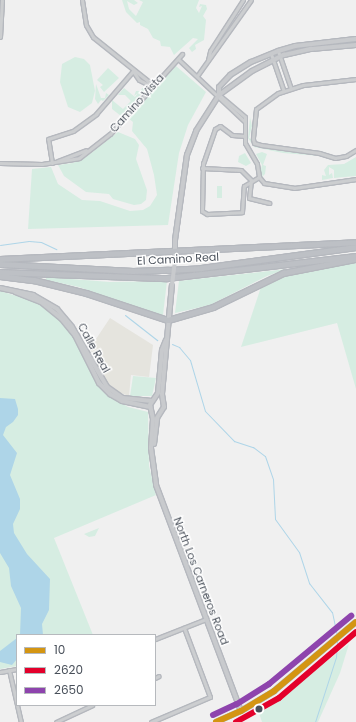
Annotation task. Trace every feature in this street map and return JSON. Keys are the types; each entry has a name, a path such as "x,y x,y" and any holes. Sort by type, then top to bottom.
{"highway":[{"path":"0,259 356,242"},
{"name":"El Camino Real","path":"0,264 133,271 174,270 356,247"},
{"path":"0,276 65,288 168,320 213,307 283,273 356,257"},
{"name":"El Camino Real","path":"0,272 167,278 356,257"}],"main road":[{"path":"219,95 219,87 230,75 278,51 303,45 356,39"},
{"path":"219,95 252,70 280,57 311,50 356,45"},
{"name":"North Los Carneros Road","path":"152,456 159,412 164,407 162,400 166,340 175,259 175,240 191,144 205,114 219,95"},
{"name":"Calle Real","path":"1,288 33,295 57,309 72,327 107,387 123,398 154,400"},
{"name":"Calle Real","path":"1,288 41,302 61,318 75,335 99,383 110,394 122,401 151,408"},
{"name":"North Los Carneros Road","path":"166,340 162,350 154,400 151,408 152,456 162,504 241,711"},
{"path":"154,400 162,400"},
{"path":"151,408 159,412"},
{"path":"216,722 241,711 274,691 356,622"}],"street":[{"path":"0,37 2,0"},
{"path":"82,0 83,15 92,35 133,71 139,80 150,87"},
{"path":"208,60 210,51 243,0"},
{"path":"197,76 251,0"},
{"path":"235,12 240,15"},
{"path":"278,51 291,88"},
{"name":"Camino Vista","path":"0,163 52,163 77,158 110,134 150,87 182,54"},
{"path":"271,54 284,91"},
{"path":"178,59 243,114 245,122 245,143 257,164 259,177 266,184 287,188 356,179"},
{"path":"52,163 48,139 73,131 96,114 133,71"},
{"path":"356,79 291,88 284,91 256,109 254,143 276,148 319,153 335,158 346,156 356,150"},
{"path":"245,136 232,134 218,126 207,148 202,168 203,213 242,212 244,186 251,180 259,177"},
{"path":"202,168 238,169 244,172 251,180 249,200 269,203"},
{"path":"156,639 206,619"},
{"path":"151,722 210,697 184,628"},
{"path":"0,672 16,669"},
{"path":"9,670 16,701"},
{"path":"17,706 21,722"},
{"path":"56,722 90,706"}],"shaded area":[{"path":"110,318 153,345 149,377 131,375 129,396 118,392 102,378 90,348"}],"green space":[{"path":"122,0 134,0 138,3 134,5 127,1 129,9 136,16 143,2 139,0 199,0 196,8 199,13 202,6 199,7 200,4 206,5 207,9 203,16 206,20 204,40 195,45 196,49 192,52 189,48 198,39 193,38 174,55 170,47 161,46 160,41 153,38 148,29 140,25 140,22 137,23 126,12"},
{"path":"75,57 84,59 90,65 95,91 92,103 80,112 68,107 60,82 62,64"},
{"path":"176,66 206,92 188,125 179,153 168,225 28,229 32,169 51,167 58,184 82,200 100,201 130,211 143,210 150,206 157,195 154,175 147,149 132,131 133,122 128,118"},
{"path":"108,68 119,78 104,92 100,87 103,85 97,80"},
{"path":"96,84 101,98 105,98 106,93 109,95 98,104 95,99"},
{"path":"143,87 145,90 121,116 112,109 112,100 123,109 131,101 125,95 118,95 124,88 135,97 138,93 134,96 136,91 140,91 139,93"},
{"path":"250,117 252,126 249,138 256,146 324,157 283,153 254,147 248,138"},
{"path":"118,132 135,139 139,145 136,159 147,190 146,200 141,204 134,205 113,199 109,194 86,192 64,176 58,165 73,163 86,157"},
{"path":"262,152 267,154 263,165 266,166 265,174 263,176 262,174 264,180 260,174 262,165 256,154"},
{"path":"245,153 251,163 246,166 238,162 239,156"},
{"path":"356,153 346,159 335,161 332,160"},
{"path":"356,157 356,176 334,178 334,170 329,167 329,175 332,173 333,178 322,180 322,175 326,176 324,170 328,165 344,164"},
{"path":"217,186 222,186 222,198 217,198"},
{"path":"356,261 356,389 337,323 241,347 262,284 279,276"},
{"path":"287,269 267,276 210,305 175,313 179,281"},
{"path":"46,277 110,282 167,281 163,315 136,308 79,287 46,280"},
{"path":"0,291 40,303 56,315 72,335 103,391 128,407 148,412 149,466 156,495 54,538 93,634 16,634 16,666 0,669"},
{"path":"133,376 156,378 152,396 130,396"},
{"path":"99,528 95,536 89,537 84,534"},
{"path":"349,644 340,673 318,722 262,722 259,713"}],"water":[{"path":"0,398 15,399 18,409 18,415 13,422 6,427 3,435 17,453 10,475 20,499 20,509 13,524 14,533 27,554 50,579 49,610 42,624 43,634 20,634 21,608 11,586 9,568 0,553"},
{"path":"16,639 16,660 12,665 0,662 0,651"}],"waterway":[{"path":"0,245 29,241 41,242 56,249"},
{"path":"125,315 157,340"},
{"path":"172,344 179,347 190,360 205,411 234,441 253,447 265,456 273,479 275,519 299,552 309,583 332,612 337,635"},
{"path":"315,722 336,657 337,641"}],"transit line":[{"name":"2650","path":"213,715 237,704 269,684 351,616"},
{"name":"10","path":"216,722 241,711 274,691 356,622"},
{"name":"2620","path":"236,722 279,698 356,632"}]}
